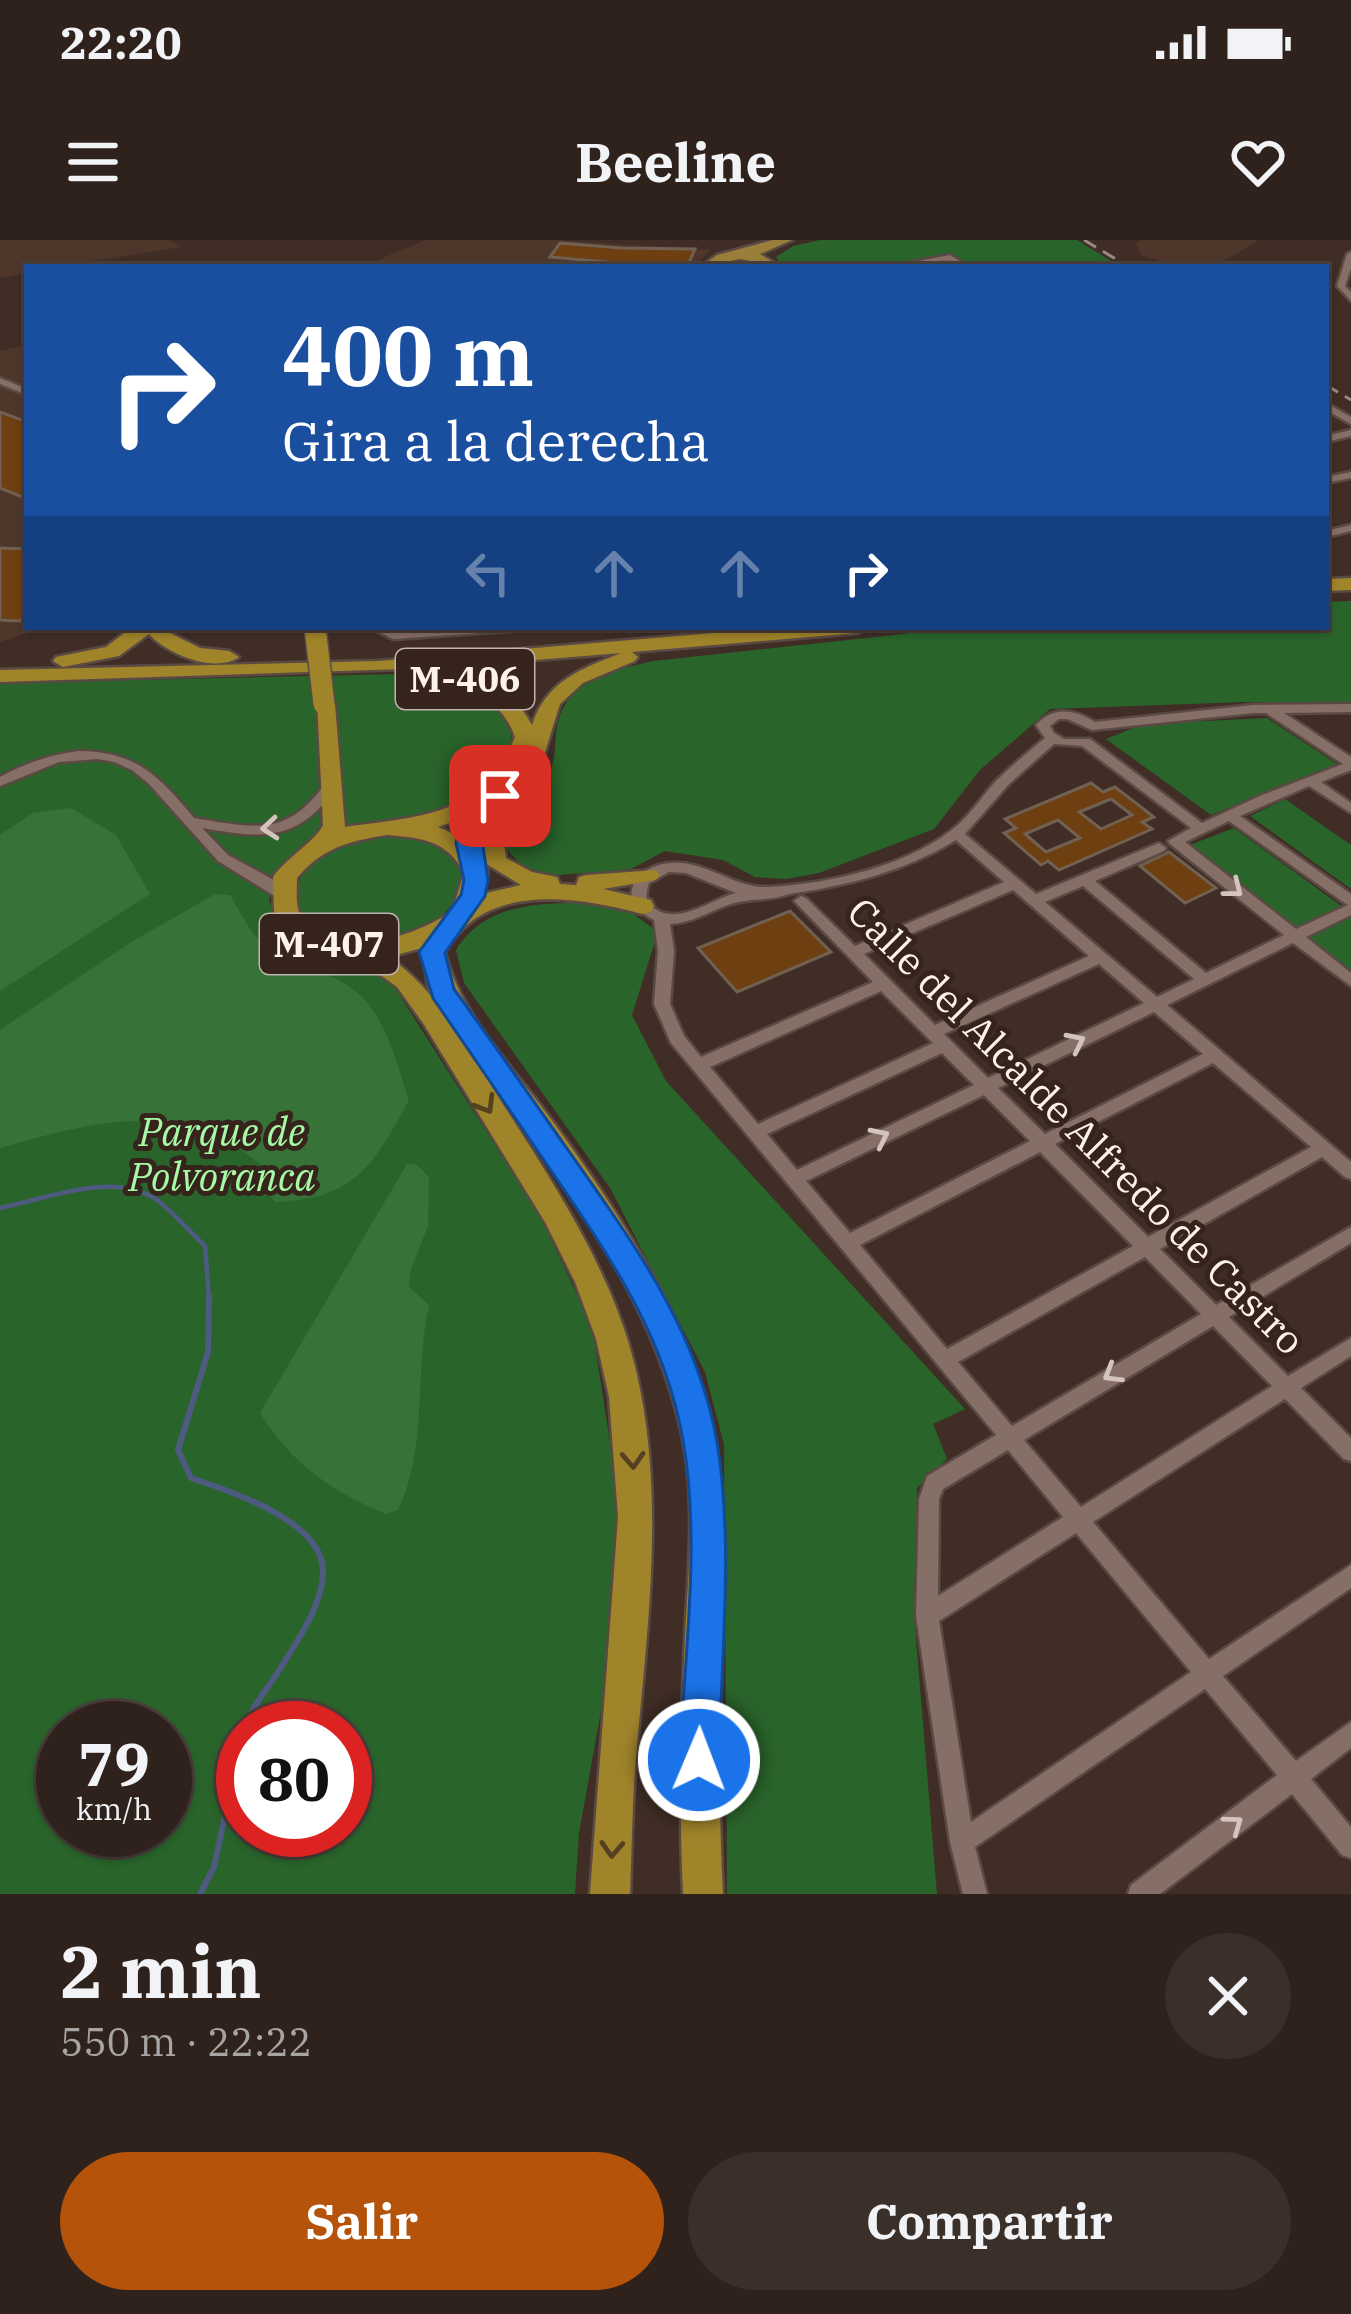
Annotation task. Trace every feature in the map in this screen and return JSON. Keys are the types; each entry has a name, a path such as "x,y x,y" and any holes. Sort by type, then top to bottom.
{"highway":[{"name":"M-406","path":"0,664 98,656 123,646 142,630"},
{"name":"M-406","path":"158,630 178,648 215,658 377,657"},
{"path":"315,630 335,825 327,841"},
{"name":"M-406","path":"0,664 377,657 730,630"},
{"name":"M-406","path":"211,673 401,666 826,630"},
{"name":"M-406","path":"566,884 526,879 495,862 490,827 530,765 550,702 576,679 623,658 715,641"},
{"name":"M-406","path":"0,676 428,673 470,680 508,701 526,737 508,776 475,806 432,822 393,826"},
{"name":"M-406","path":"472,861 470,831 480,814 530,765"},
{"path":"331,780 348,809 454,842 472,861 509,883 566,884 648,875"},
{"name":"M-407","path":"393,826 327,841 299,860 287,878 286,913 314,939 362,950 393,948 455,919"},
{"name":"M-407","path":"472,861 473,896 432,952 442,992 631,1264 666,1325 700,1443 706,1540 698,1803 703,1894"},
{"path":"455,919 500,897 521,895 606,896 652,912"},
{"name":"M-407","path":"362,950 406,981 432,1016 549,1206 591,1284 631,1415 635,1575 616,1766 610,1894"}],"main road":[{"path":"711,264 785,240"},
{"path":"745,255 771,264 771,253 797,240"}],"street":[{"path":"1351,254 1341,286 1351,298"},
{"path":"911,264 952,258 961,264"},
{"path":"382,630 393,635 467,630"},
{"path":"1328,708 1351,723"},
{"path":"1092,726 1094,735 1069,744 1052,739 1043,730 1050,718 1072,716 1092,726 1268,709 1351,708"},
{"path":"1268,709 1351,764"},
{"path":"666,951 692,917 712,905 876,872 957,834 1000,784 1052,739"},
{"path":"1085,742 1202,830"},
{"path":"0,782 50,756 99,757 144,773 235,868 264,880 283,896"},
{"path":"1036,900 1351,764"},
{"path":"190,822 264,830 292,825 314,812 331,780"},
{"path":"1311,781 1351,809"},
{"path":"796,1179 1351,904 1233,817"},
{"path":"957,834 1351,1172"},
{"path":"1167,845 1351,981"},
{"path":"235,868 270,873 299,860"},
{"path":"782,893 755,892 680,867 648,875 638,890 666,951 662,1004 677,1039 1351,1846"},
{"path":"710,878 717,891 712,905"},
{"path":"1085,880 1204,980"},
{"path":"853,953 1016,883"},
{"name":"Calle del Alcalde Alfredo de Castro","path":"801,901 1351,1452"},
{"path":"652,912 692,917"},
{"path":"756,1132 1101,957"},
{"path":"698,1065 883,984"},
{"path":"848,1242 1215,1055"},
{"path":"946,1358 1324,1148"},
{"path":"975,1894 962,1842 927,1616 932,1488 940,1477 1351,1234"},
{"path":"927,1616 1351,1346"},
{"path":"962,1842 1351,1575"},
{"path":"1140,1894 1351,1734"}],"shaded area":[{"path":"0,240 168,240 182,247 74,264 24,264 24,274 0,278"},
{"path":"426,240 558,240 711,250 696,264 368,264"},
{"path":"1259,240 1219,264 1174,264 1141,256 1136,243"},
{"path":"24,346 24,630 35,630 0,642 0,351"}],"green space":[{"path":"820,240 1077,240 1116,264 966,264 946,255 890,264 781,264 776,257 793,246"},
{"path":"1351,601 1351,704 1245,702 1050,709 980,770 934,829 819,873 786,879 755,877 723,860 665,851 631,869 559,875 524,868 504,846 512,824 549,774 565,705 585,685 625,668 940,630 1329,630 1329,602"},
{"name":"Parque de Polvoranca","path":"398,674 480,691 505,715 512,760 482,788 446,808 321,835 302,848 269,899 285,930 296,938 365,964 395,988 539,1214 592,1326 623,1526 612,1650 579,1833 575,1894 0,1894 0,683"},
{"path":"1267,718 1337,764 1211,815 1106,739 1143,724"},
{"path":"1285,799 1351,845 1351,889 1250,816"},
{"path":"71,808 116,835 150,894 0,991 0,835 33,813"},
{"path":"1234,828 1351,913 1351,971 1187,846"},
{"path":"384,833 428,841 454,856 462,876 457,897 439,917 413,933 380,942 324,934 302,913 298,885 304,872 336,846"},
{"path":"215,894 230,895 269,949 352,988 379,1019 409,1100 372,1160 343,1186 325,1194 275,1202 262,1187 262,1166 232,1144 168,1123 102,1124 0,1148 0,1030 133,941"},
{"path":"618,903 658,932 632,1015 666,1081 965,1409 933,1424 947,1459 917,1488 914,1614 937,1894 727,1894 724,1445 705,1372 610,1188 464,983 456,950 470,932 507,911 551,904"},
{"path":"407,1164 416,1164 429,1177 428,1226 409,1287 429,1305 413,1461 398,1510 386,1514 314,1474 285,1447 260,1413"}],"building":[{"path":"560,243 695,249 688,264 550,257"},
{"path":"0,412 24,421 24,498 0,488"},
{"path":"0,548 24,549 24,615 20,621 0,620"},
{"path":"1091,783 1103,792 1115,787 1154,817 1142,822 1152,829 1059,870 1048,861 1041,865 1004,833 1016,828 1005,819","holes":["1111,799 1132,815 1101,829 1079,812","1058,820 1080,838 1046,852 1025,834"]},
{"path":"1169,852 1216,888 1185,903 1140,866"},
{"path":"790,911 831,952 737,992 698,948"}],"waterway":[{"path":"0,1208 80,1189 140,1191 163,1205 205,1246 209,1297"},
{"path":"209,1297 208,1352 178,1450 191,1478 291,1522 318,1552 323,1570 309,1619 259,1701"},
{"path":"200,1894 216,1857"}],"railway":[{"path":"1084,240 1124,264"},
{"path":"1329,387 1351,400"}],"route":[{"path":"500,796 470,831 467,843 476,880 473,896 432,952 435,971 442,992 631,1264 666,1325 686,1383 700,1443 706,1540 699,1760"}]}
